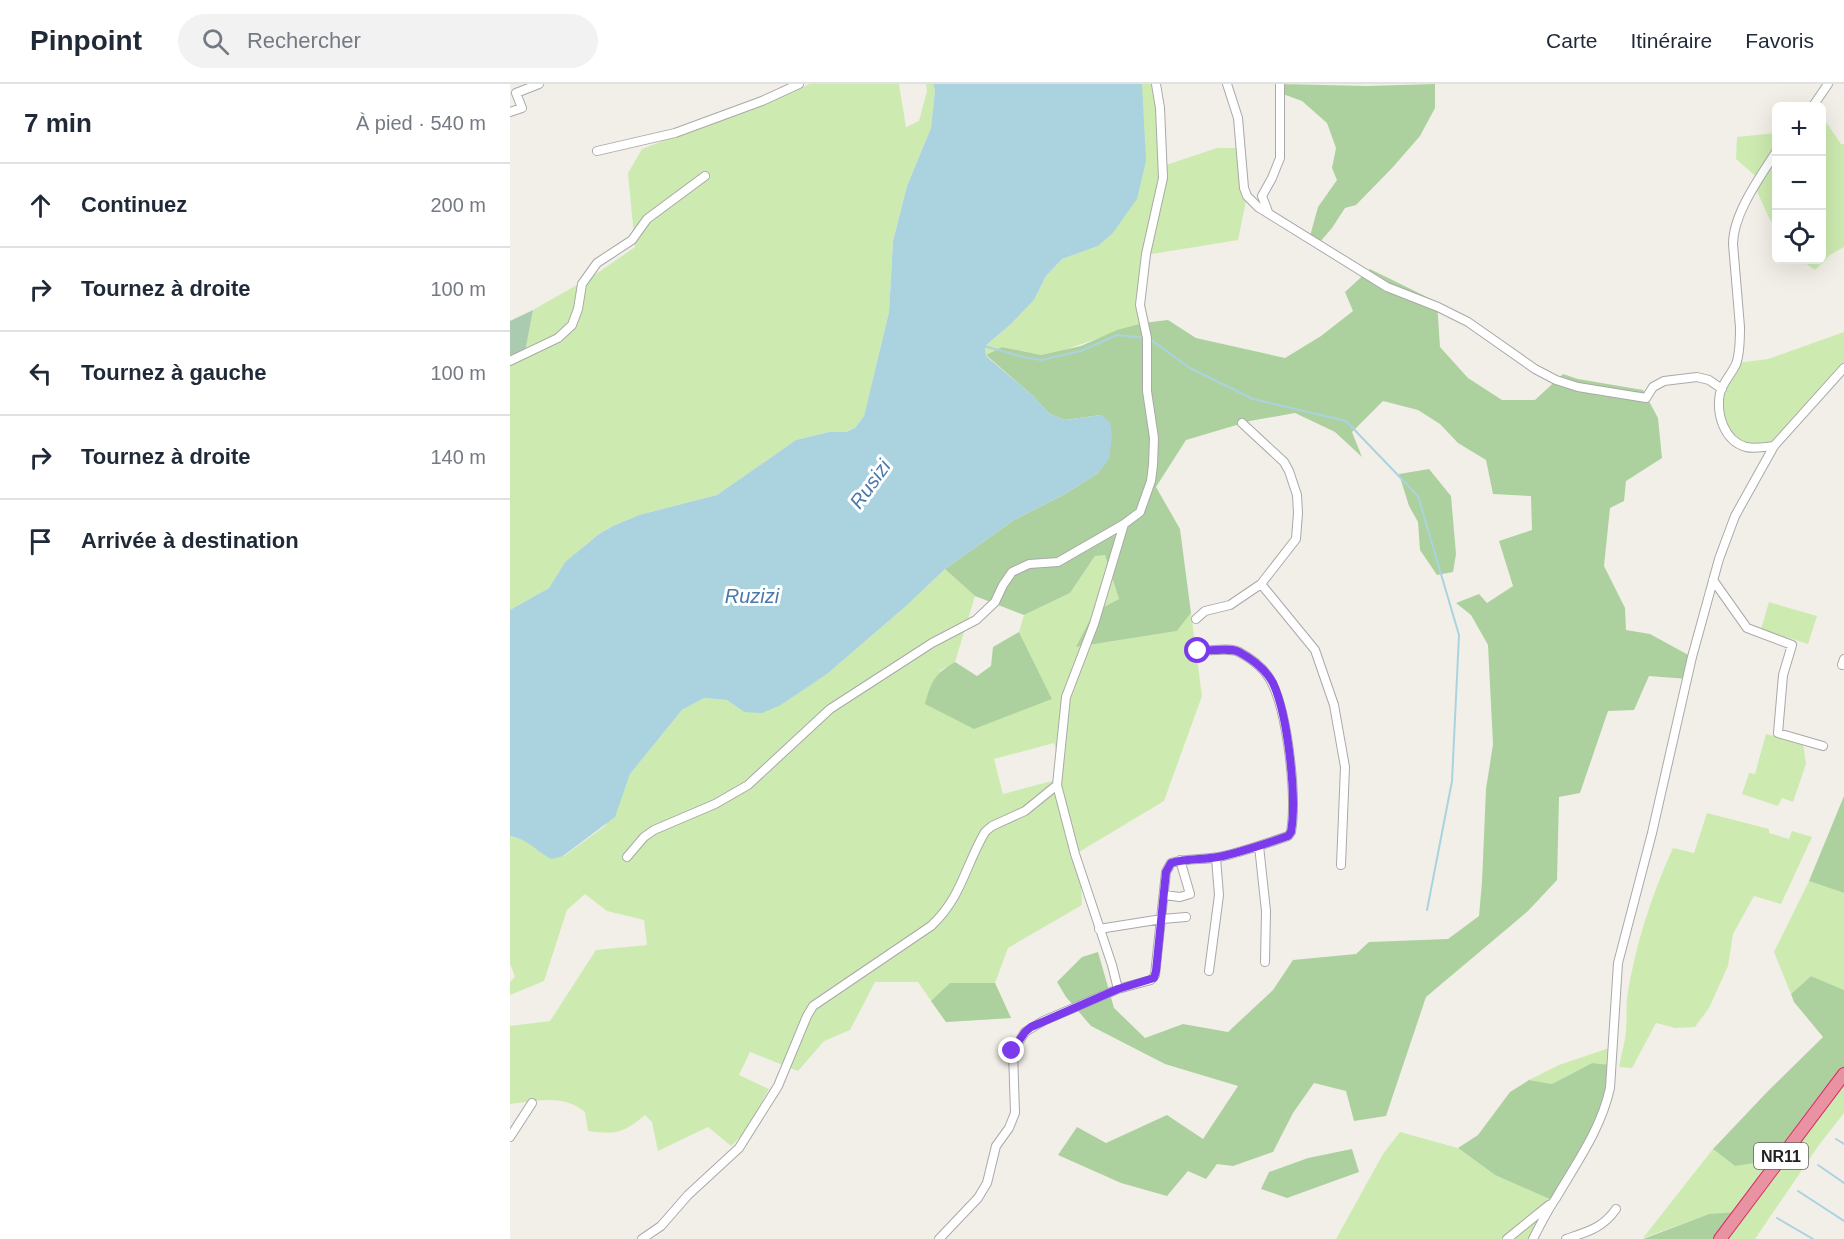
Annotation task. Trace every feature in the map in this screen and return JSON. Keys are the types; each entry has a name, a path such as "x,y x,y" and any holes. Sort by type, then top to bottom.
{"highway":[{"name":"NR11","path":"1720,1239 1844,1074"}],"street":[{"path":"510,112 522,108 516,93 539,84"},
{"path":"597,151 675,133 762,101 799,84"},
{"path":"627,857 644,837 654,831 715,804 748,785 830,709 932,643 976,620 995,602 1012,572 1029,564 1058,562 1124,524 1140,512 1154,465 1154,438 1147,391 1147,338 1140,305 1146,255 1163,178 1160,108 1156,84"},
{"path":"1227,84 1239,118 1244,188 1247,196 1258,207 1387,287 1438,307 1468,322 1535,369 1564,383 1594,391 1646,398 1653,387 1664,381 1697,377 1709,380 1722,389"},
{"path":"1269,213 1262,196 1280,158 1280,84"},
{"path":"1816,102 1828,84"},
{"path":"1773,156 1759,179 1734,231 1740,340 1737,363 1725,380 1722,389 1719,415 1727,432 1744,446 1774,447"},
{"path":"510,362 558,338 572,326 582,284 597,263 632,240 647,219 705,176"},
{"path":"1533,1239 1587,1146 1601,1120 1607,1102 1610,1088 1618,963 1652,833 1692,657 1713,580 1735,516 1774,447 1844,368"},
{"path":"1196,619 1205,611 1230,605 1261,584 1296,539 1297,495 1292,477 1284,462 1242,423"},
{"path":"1118,989 1075,854 1057,785 1066,697 1094,624 1124,524"},
{"path":"1713,580 1747,628 1792,645 1783,675 1778,733 1823,746"},
{"path":"1261,584 1315,650 1334,705 1345,767 1341,865"},
{"path":"939,1239 978,1198 987,1183 996,1146 1009,1128 1015,1113 1012,1051 1025,1032 1043,1021 1118,989 1154,978 1167,868 1171,863 1180,860 1216,858 1288,836 1292,823 1290,754 1272,682 1256,663 1237,651 1198,651"},
{"path":"642,1239 661,1226 688,1195 739,1148 778,1086 813,1006 931,926 958,891 984,832 1025,811 1057,785"},
{"path":"1259,846 1266,911 1265,962"},
{"path":"1209,970 1219,895 1216,858"},
{"path":"1164,895 1180,897 1190,894 1180,860"},
{"path":"1099,929 1162,918 1186,917"},
{"path":"510,1137 532,1103"},
{"path":"1507,1239 1554,1201"},
{"path":"1566,1239 1587,1232 1608,1221 1616,1209"}],"green space":[{"path":"810,84 899,84 906,127 919,121 927,91 926,84 933,84 935,90 931,128 907,186 893,241 889,312 864,416 855,428 845,432 829,432 796,440 717,495 639,515 613,526 599,534 565,562 549,588 510,610 510,364 525,352 533,310 596,274 635,247 628,173 642,149"},
{"path":"1142,84 1156,84 1163,166 1217,148 1241,148 1247,196 1238,240 1146,255 1143,323 1064,350 1041,355 1002,347 986,355 985,346 1010,325 1034,300 1046,276 1062,259 1098,246 1112,234 1142,107"},
{"path":"1280,84 1367,86 1435,84 1435,108 1420,136 1356,205 1345,208 1320,242 1310,236 1318,207 1337,180 1332,168 1336,148 1327,123 1302,101 1280,93"},
{"path":"1826,122 1841,144 1844,144 1844,247 1826,259"},
{"path":"1772,133 1772,223 1755,187 1759,179 1736,159 1737,137"},
{"path":"1807,264 1821,264 1815,270"},
{"path":"1370,269 1437,302 1440,347 1468,378 1502,400 1535,400 1563,374 1578,379 1643,390 1658,418 1662,458 1626,481 1624,501 1610,508 1604,566 1625,608 1626,630 1650,634 1692,657 1688,679 1649,676 1634,710 1608,711 1580,793 1559,797 1557,880 1528,911 1426,997 1386,1116 1354,1121 1346,1091 1314,1083 1293,1113 1273,1152 1233,1166 1217,1164 1206,1179 1188,1171 1167,1196 1121,1183 1058,1155 1077,1127 1106,1143 1167,1115 1203,1139 1238,1086 1165,1064 1091,1026 1066,997 1057,982 1082,957 1098,952 1114,1008 1145,1038 1183,1024 1228,1032 1273,990 1293,960 1356,954 1369,942 1448,939 1479,916 1486,789 1493,744 1488,645 1471,615 1456,603 1479,594 1487,603 1513,586 1499,541 1532,530 1531,496 1493,494 1486,460 1458,443 1440,424 1418,410 1383,401 1352,432 1362,457 1335,432 1295,413 1250,421 1186,440 1156,487 1180,529 1191,613 1177,631 1076,647 1094,612 1119,599 1105,555 1095,556 1070,593 1024,615 975,596 945,569 1014,520 1065,494 1098,473 1109,458 1101,415 1065,420 1050,414 986,355 1002,347 1041,355 1081,346 1117,330 1143,323 1168,320 1196,338 1285,358 1321,336 1353,311 1345,292"},
{"path":"533,310 525,352 510,364 510,321"},
{"path":"1844,332 1844,368 1774,446 1755,448 1736,441 1719,415 1719,405 1737,363 1768,359"},
{"path":"1429,469 1451,496 1456,554 1453,572 1437,575 1420,550 1418,522 1409,506 1399,474"},
{"path":"1105,554 1119,599 1094,612 1077,647 1177,631 1191,613 1202,696 1164,801 1079,852 1082,905 1008,948 995,983 1011,1018 946,1022 918,982 875,982 850,1030 824,1041 798,1071 750,1052 739,1075 769,1089 743,1134 731,1146 708,1127 658,1151 652,1122 645,1115 625,1129 598,1132 588,1131 585,1112 568,1103 539,1100 510,1104 510,1026 550,1021 596,950 647,945 644,920 607,911 585,894 567,910 544,981 510,995 510,982 515,977 510,963 510,836 564,856 605,826 630,774 682,710 704,698 727,700 744,712 781,705 827,674 945,569 975,596 955,662 939,671 1052,699 1019,632 1024,615 1070,593 1095,556","holes":["1054,743 1063,778 1003,794 994,759"]},
{"path":"1769,602 1817,616 1808,644 1761,629"},
{"path":"1019,632 1052,699 974,729 925,704 932,684 942,671 955,662 977,676 991,666 993,647"},
{"path":"1766,734 1803,743 1806,764 1793,802 1782,798 1778,806 1742,794 1749,773 1755,774"},
{"path":"1844,796 1844,893 1809,881"},
{"path":"1707,813 1769,829 1769,833 1789,839 1792,831 1812,837 1781,904 1754,896 1733,934 1728,966 1709,1008 1695,1027 1675,1028 1656,1023 1632,1068 1619,1067 1625,1036 1630,979 1651,903 1673,848 1694,853"},
{"path":"1809,881 1844,893 1844,990 1811,976 1791,994 1774,952"},
{"path":"1811,976 1844,990 1844,1074 1780,1159 1735,1166 1713,1149 1823,1037 1794,1002 1791,994"},
{"path":"950,983 995,983 1011,1018 946,1022 931,1001"},
{"path":"1612,1047 1611,1065 1592,1063 1552,1084 1529,1080 1559,1065"},
{"path":"1592,1063 1611,1065 1607,1102 1554,1201 1495,1175 1458,1148 1478,1135 1510,1092 1529,1080 1552,1084"},
{"path":"1844,1074 1844,1113 1819,1145 1755,1239 1720,1239 1709,1214 1643,1238 1713,1149 1735,1166"},
{"path":"1400,1132 1458,1148 1495,1175 1554,1201 1533,1239 1336,1239 1383,1154"},
{"path":"1352,1149 1359,1172 1287,1198 1261,1189 1269,1172 1308,1158"},
{"path":"1739,1212 1720,1239 1643,1239 1709,1214"}],"water":[{"name":"Ruzizi","path":"933,84 1142,84 1146,161 1137,199 1112,234 1098,246 1062,259 1046,276 1034,300 1010,325 985,346 986,356 1033,396 1050,414 1065,420 1101,415 1110,422 1112,436 1109,459 1098,473 1065,494 1014,520 945,569 827,674 781,705 762,713 744,712 727,700 704,698 682,710 630,774 615,817 563,856 552,859 523,840 510,836 510,610 549,588 565,562 599,534 613,526 639,515 717,495 796,440 829,432 846,432 855,428 864,416 889,312 893,241 907,186 931,128 935,90"}],"waterway":[{"path":"984,346 1041,360 1081,351 1117,335 1146,338"},
{"path":"1151,340 1190,368 1253,399 1346,421 1418,496 1459,635 1452,781 1427,910"},
{"path":"1836,1139 1844,1144"},
{"path":"1818,1165 1844,1183"},
{"path":"1798,1191 1844,1221"},
{"path":"1777,1218 1813,1239"}],"route":[{"path":"1012,1051 1031,1027 1118,989 1154,978 1166,872 1171,863 1180,860 1216,858 1288,836 1291,832 1290,754 1272,682 1256,663 1237,651 1198,651"}],"water label":[{"name":"Rusizi","path":"870,484"}]}
